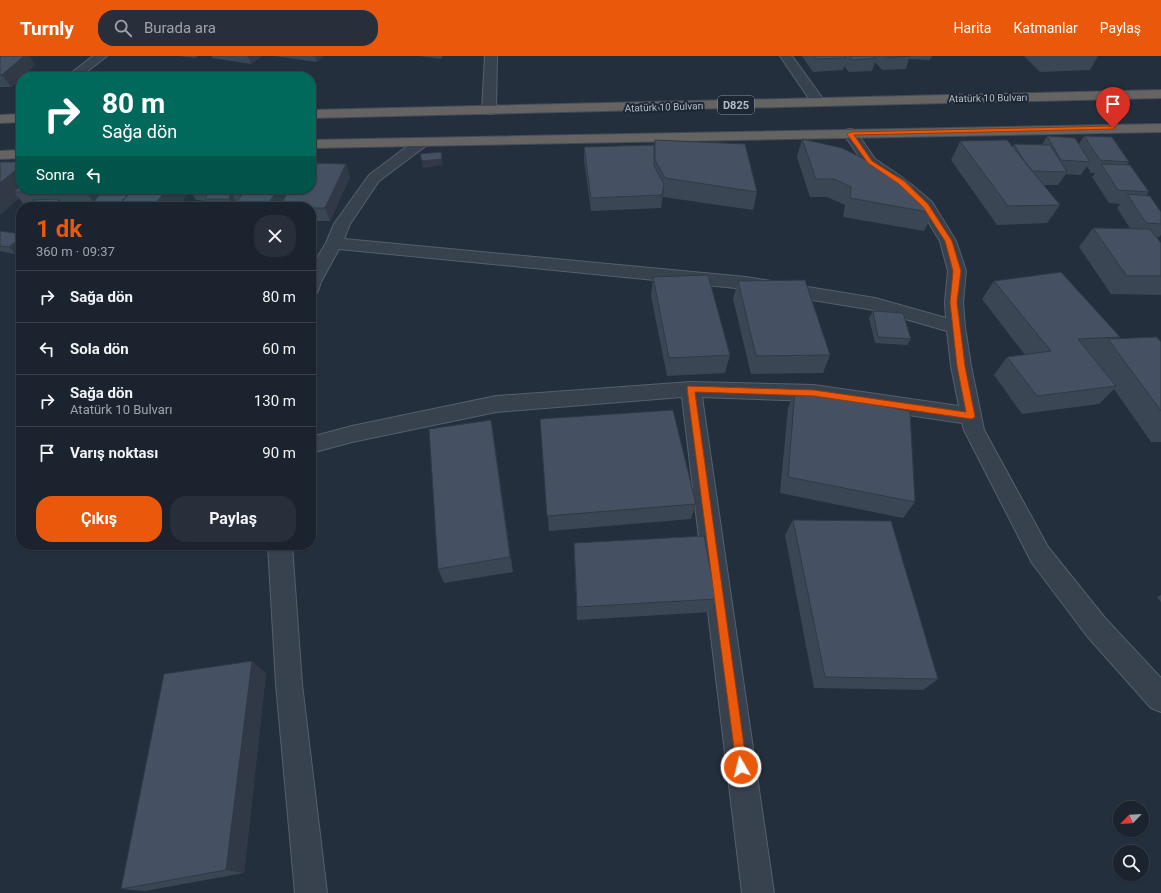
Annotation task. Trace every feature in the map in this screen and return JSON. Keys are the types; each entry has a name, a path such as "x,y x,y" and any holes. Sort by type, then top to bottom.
{"highway":[{"name":"Atatürk 10 Bulvarı","path":"316,114 819,103 894,99 1161,94"},
{"path":"0,119 16,117"},
{"path":"316,144 1161,128"},
{"path":"0,155 16,154"}],"street":[{"path":"79,72 101,56"},
{"path":"489,111 491,56"},
{"path":"786,56 819,103"},
{"path":"850,134 870,162 901,183 926,205 948,241 957,271 954,302 956,327 961,366 974,430 1040,555 1096,627 1161,698"},
{"path":"316,275 334,243 342,224 374,178 422,142"},
{"path":"334,243 746,283 875,304 956,327"},
{"path":"316,444 352,434 496,404 691,388 814,393 971,416"},
{"path":"691,388 758,893"},
{"path":"280,550 289,684 311,893"}],"building":[{"path":"0,56 24,56 2,75 0,75"},
{"path":"814,56 845,56 846,58 816,59"},
{"path":"850,56 874,56 876,58 853,60"},
{"path":"884,56 910,56 886,58"},
{"path":"1047,136 1075,138 1090,162 1061,160"},
{"path":"1084,136 1112,137 1129,162 1100,160"},
{"path":"802,139 842,148 907,180 933,213 850,198 851,187 834,179 816,179"},
{"path":"655,140 745,144 757,192 665,178 655,160"},
{"path":"1007,140 1060,205 1008,206 960,141"},
{"path":"1014,144 1050,145 1067,172 1032,171"},
{"path":"654,145 654,166 664,184 662,195 591,198 584,147"},
{"path":"441,152 442,159 422,161 420,154"},
{"path":"0,162 16,162 16,170 0,183"},
{"path":"316,163 346,164 325,208 316,208 316,202 282,202 286,194 316,194"},
{"path":"1101,164 1130,165 1149,192 1118,190"},
{"path":"128,194 163,194 157,202 121,202"},
{"path":"208,194 230,194 229,199 205,199"},
{"path":"242,194 275,194 269,202 237,202"},
{"path":"1127,194 1150,196 1161,212 1161,224 1146,223"},
{"path":"99,195 128,195 122,202 94,202"},
{"path":"59,199 57,202 32,202 33,200"},
{"path":"1093,228 1150,229 1161,243 1161,276 1127,276"},
{"path":"0,231 16,233 16,241 9,247 0,246"},
{"path":"1061,272 1120,337 1078,339 1116,386 1037,396 1007,357 1051,351 994,281"},
{"path":"708,275 730,355 669,358 653,277"},
{"path":"805,280 830,355 756,356 738,281"},
{"path":"873,311 903,313 911,339 878,337"},
{"path":"1157,337 1161,342 1161,411 1108,339"},
{"path":"795,390 910,411 915,502 788,477"},
{"path":"673,410 696,504 547,516 540,419"},
{"path":"491,420 510,557 438,569 429,429"},
{"path":"793,520 891,521 938,679 825,677"},
{"path":"704,536 716,599 577,607 574,543"},
{"path":"252,661 226,870 121,889 164,674"}],"route":[{"path":"741,767 691,388 814,393 971,416 961,366 954,302 957,271 948,241 926,205 901,183 870,162 850,134 1113,128"}]}
